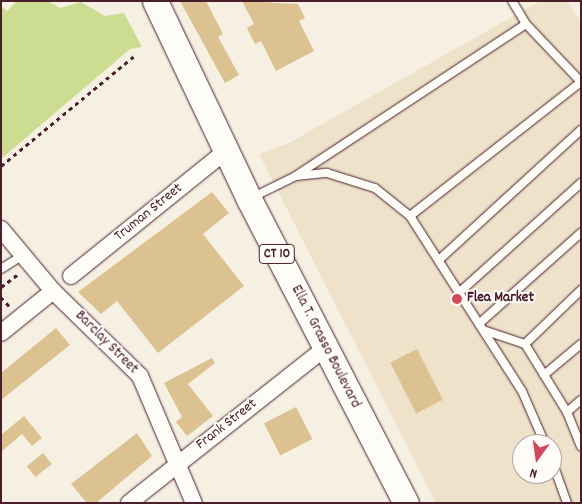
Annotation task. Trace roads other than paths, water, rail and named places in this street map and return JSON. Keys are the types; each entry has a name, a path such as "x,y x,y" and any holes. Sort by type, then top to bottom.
{"main road":[{"name":"Ella T. Grasso Boulevard","path":"155,1 250,199 406,503"}],"street":[{"name":"Truman Street","path":"71,276 227,150"},
{"name":"Barclay Street","path":"1,229 53,290 140,376 194,503"},
{"path":"1,333 53,290"},
{"name":"Frank Street","path":"129,503 325,348"}],"lane":[{"path":"410,216 581,82 526,24 512,1"},
{"path":"250,199 296,176 526,24"},
{"path":"440,259 581,130"},
{"path":"296,176 327,173 375,188 410,216 462,290 522,391 541,434"},
{"path":"462,290 581,183"},
{"path":"481,322 581,233"},
{"path":"1,269 23,255"},
{"path":"525,344 581,290"},
{"path":"486,331 525,344 567,412 581,445"},
{"path":"544,375 581,344"},
{"path":"567,412 581,400"},
{"path":"560,484 567,503"}],"place":[{"name":"Flea Market","path":"457,299"}]}
